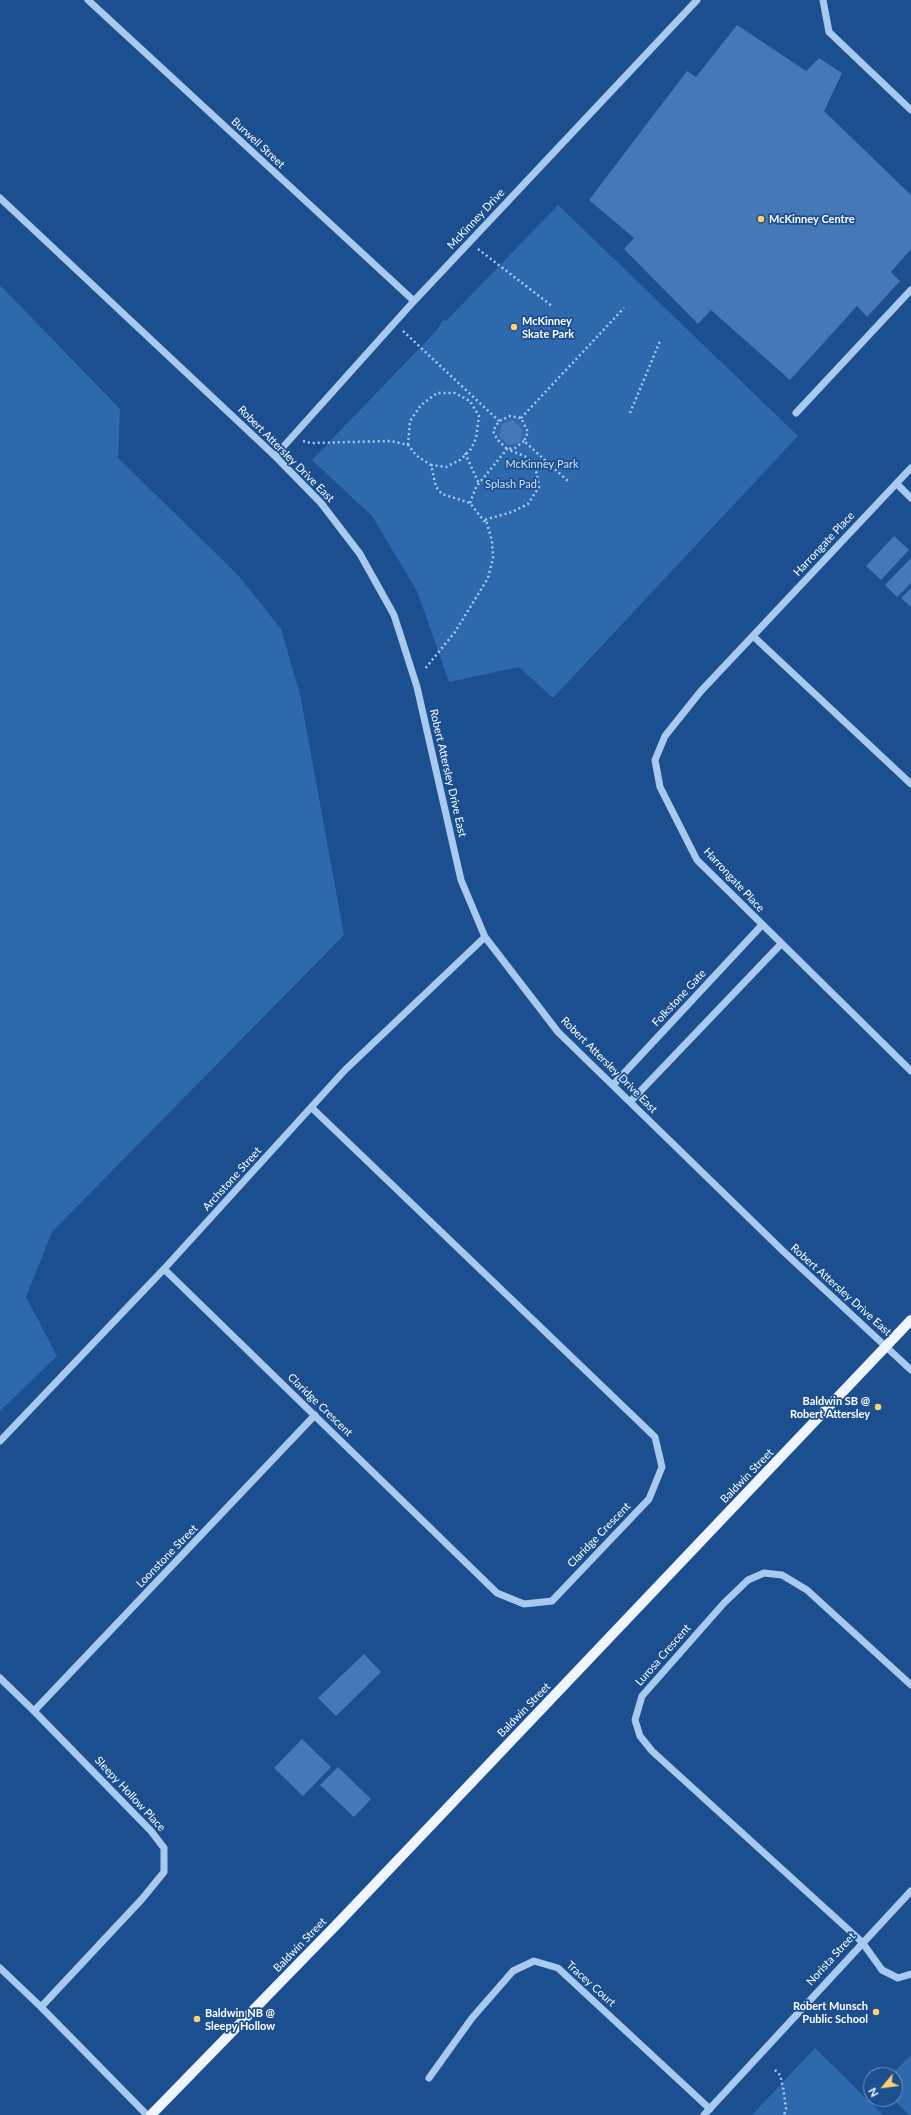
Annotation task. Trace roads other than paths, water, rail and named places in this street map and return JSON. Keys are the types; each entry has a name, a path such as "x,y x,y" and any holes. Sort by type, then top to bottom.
{"main road":[{"name":"Baldwin Street","path":"151,2115 339,1922 911,1320"}],"street":[{"name":"Burwell Street","path":"88,0 414,301"},
{"name":"McKinney Drive","path":"275,456 414,301 697,0"},
{"path":"823,0 829,32 911,110"},
{"name":"Robert Attersley Drive East","path":"0,198 275,456 322,503 360,554 394,615 415,681 460,880 485,937 558,1032 784,1252 887,1346 911,1370"},
{"path":"796,413 911,290"},
{"name":"Harrongate Place","path":"911,468 701,692 665,736 655,760 660,787 697,860 911,1071"},
{"path":"897,484 911,498"},
{"path":"753,636 911,784"},
{"name":"Folkstone Gate","path":"613,1085 762,925"},
{"name":"Archstone Street","path":"0,1441 164,1269 345,1070 485,937"},
{"path":"630,1102 781,944"},
{"name":"Claridge Crescent","path":"164,1269 497,1593 524,1604 552,1601 649,1499 662,1467 656,1437 312,1108"},
{"name":"Loonstone Street","path":"34,1711 315,1415"},
{"name":"Lurosa Crescent","path":"911,1685 807,1590 782,1575 764,1573 748,1580 724,1602 642,1696 635,1720 640,1736 652,1751 862,1942 882,1970 898,1978 911,1974"},
{"name":"Sleepy Hollow Place","path":"0,1678 151,1831 164,1848 164,1872 142,1899 41,2007"},
{"name":"Norista Street","path":"704,2115 862,1942 911,1891"},
{"name":"Tracey Court","path":"428,2078 472,2018 513,1971 534,1961 558,1968 710,2108"},
{"path":"0,1968 41,2007 147,2115"}],"place":[{"name":"McKinney Centre","path":"761,219"},
{"name":"McKinney Skate Park","path":"514,327"},
{"name":"Baldwin SB @ Robert Attersley","path":"878,1407"},
{"name":"Robert Munsch Public School","path":"876,2012"},
{"name":"Baldwin NB @ Sleepy Hollow","path":"197,2019"}],"park label":[{"name":"McKinney Park","path":"542,464"},
{"name":"Splash Pad","path":"511,484"}]}
